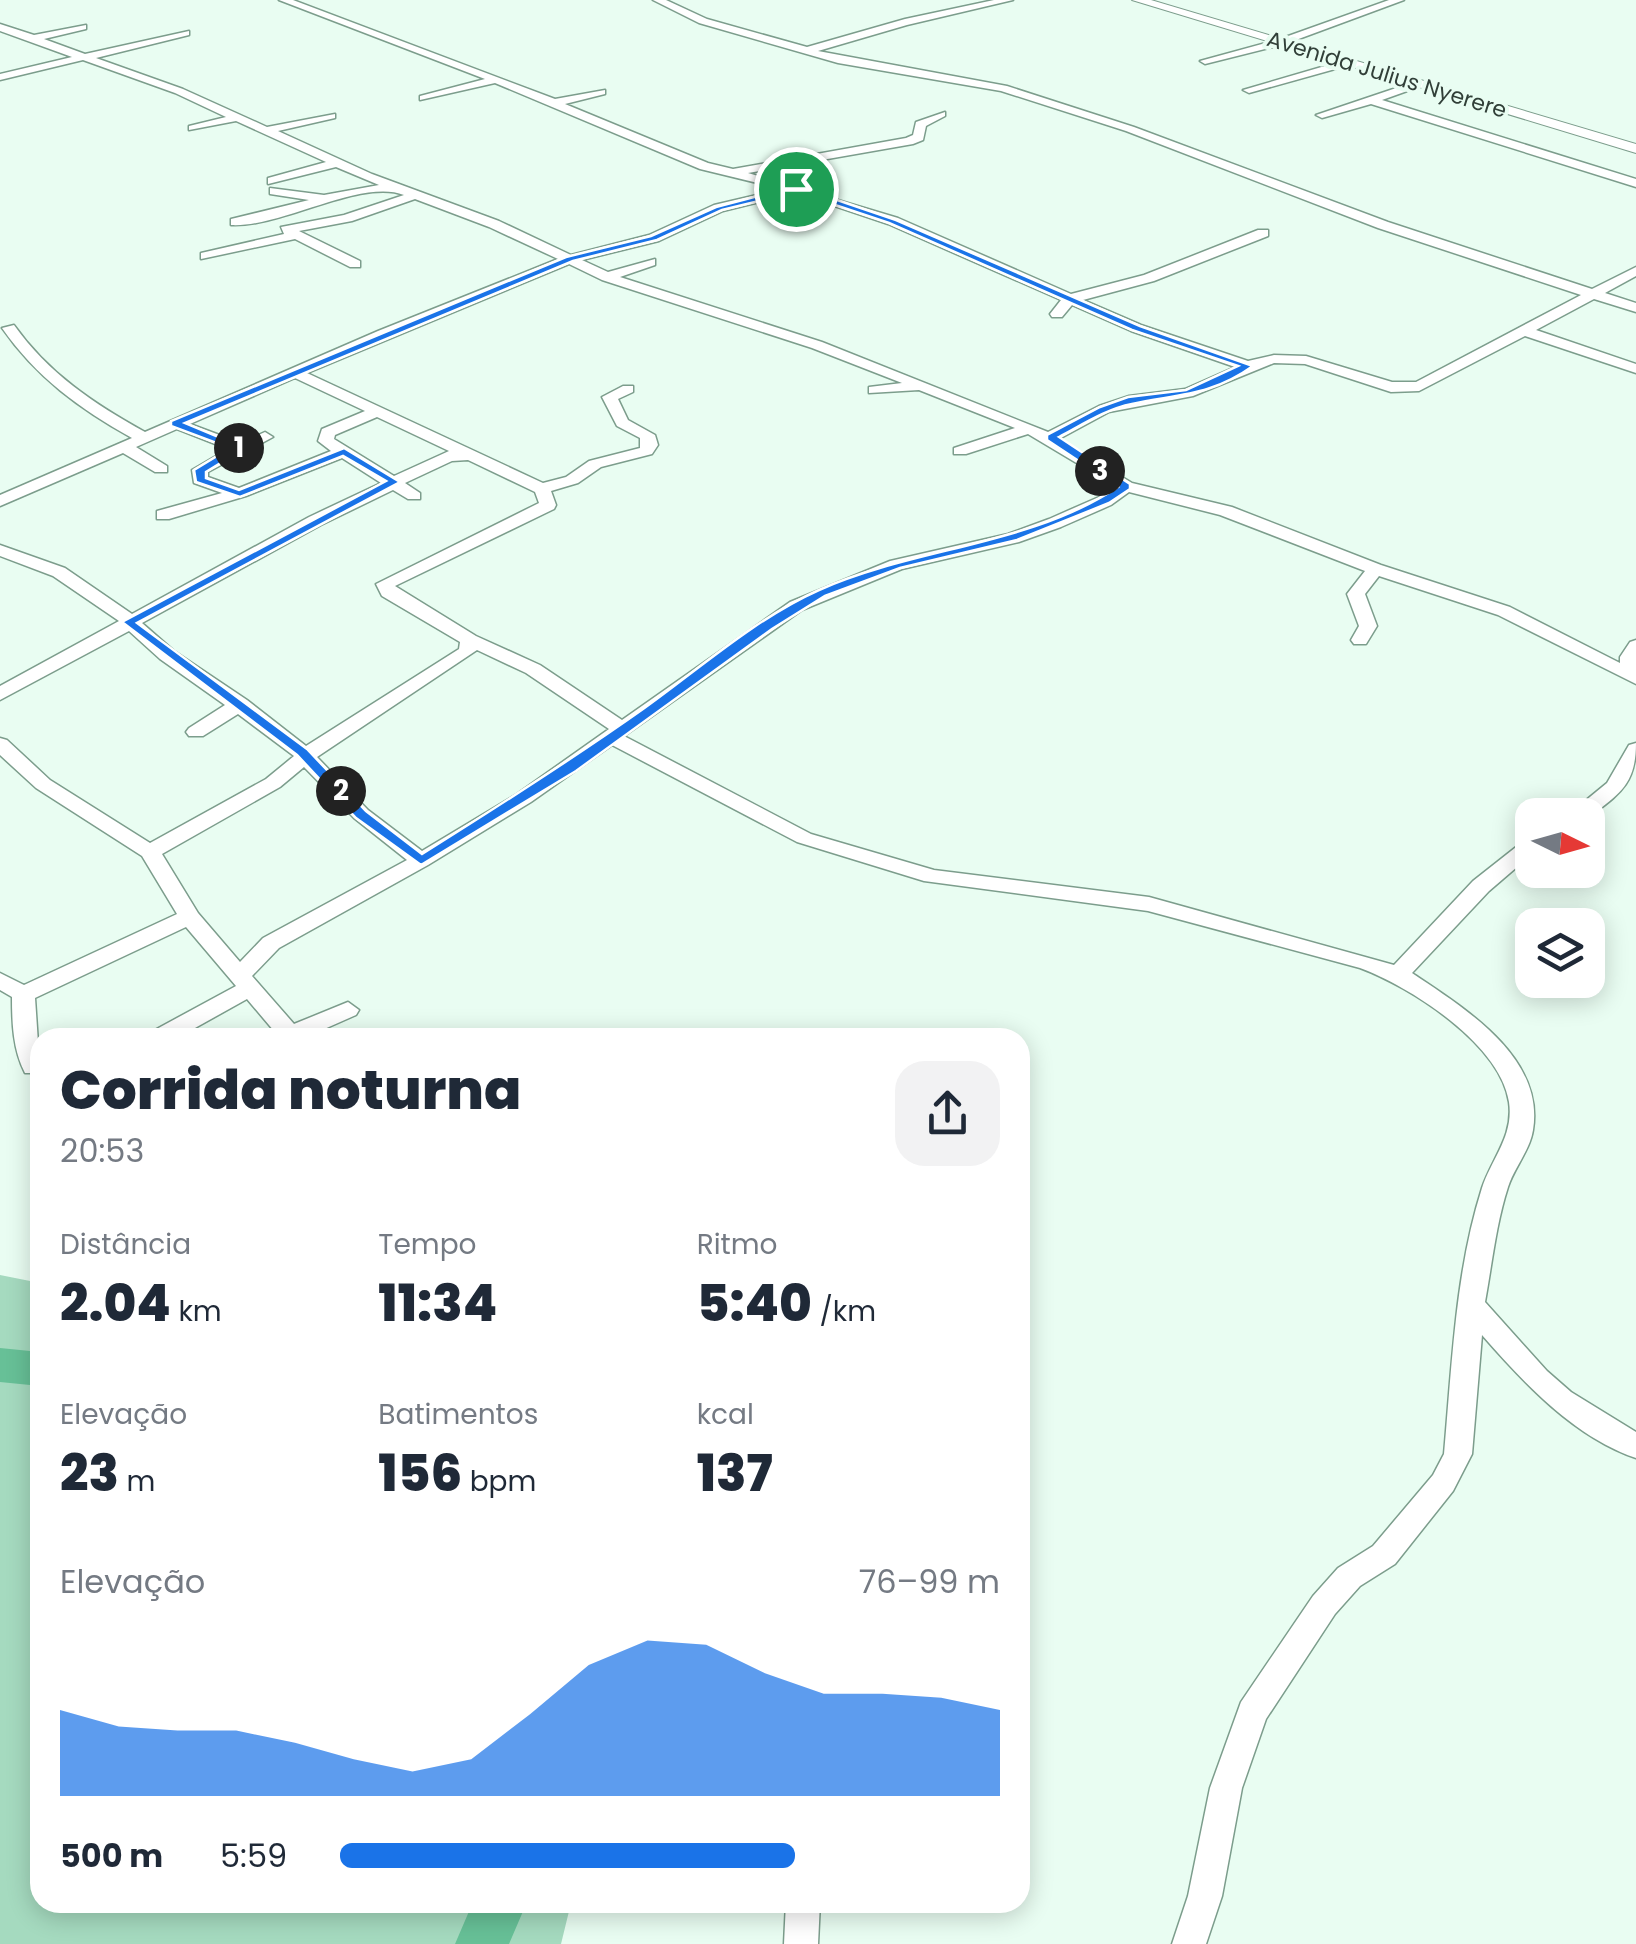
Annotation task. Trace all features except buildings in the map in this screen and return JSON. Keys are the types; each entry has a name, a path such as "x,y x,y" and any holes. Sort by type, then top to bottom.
{"street":[{"path":"284,0 474,70 732,174 796,189 893,222 1136,328 1248,366"},
{"path":"658,0 693,18 856,64 1003,88 1130,129 1383,225 1636,308"},
{"path":"806,51 906,22 1008,0"},
{"name":"Avenida Julius Nyerere","path":"1138,0 1636,149"},
{"path":"1362,0 1382,5"},
{"path":"1205,60 1281,42 1400,0"},
{"path":"34,39 82,27"},
{"path":"2,31 85,54 239,117 412,196 494,224 607,277 817,344 1030,428 1051,437 1126,486 1236,515 1375,569 1504,610 1605,660 1633,664"},
{"path":"0,77 185,33"},
{"path":"1250,90 1349,62"},
{"path":"450,76 474,70"},
{"path":"424,98 496,79"},
{"path":"1322,115 1420,83"},
{"path":"554,103 601,92"},
{"path":"1372,100 1636,184"},
{"path":"732,174 761,165 790,164 815,156 909,141 918,137 920,124 941,114"},
{"path":"268,130 332,116"},
{"path":"194,128 239,117"},
{"path":"324,199 273,186 338,163"},
{"path":"758,180 776,173"},
{"path":"236,222 324,199 391,187"},
{"path":"11,501 142,437 570,259 654,238 719,208 796,189"},
{"path":"355,264 286,230 346,218 412,196"},
{"path":"1057,314 1069,299 1148,278 1263,233"},
{"path":"206,256 292,236"},
{"path":"607,277 650,262"},
{"path":"1051,437 1104,409 1128,401 1188,393 1248,366 1274,359 1306,360 1411,388 1636,271"},
{"path":"10,328 37,366 105,416 142,437"},
{"path":"398,328 425,339"},
{"path":"1526,331 1636,370"},
{"path":"364,342 390,348"},
{"path":"296,372 419,430 450,450 474,455 542,488 572,480 596,464 646,452 650,445 647,436 622,423 610,397 628,389"},
{"path":"874,390 923,385"},
{"path":"378,411 328,432 326,441 414,496"},
{"path":"175,423 239,448"},
{"path":"960,451 1030,428"},
{"path":"399,441 419,430"},
{"path":"240,494 211,485 198,475 203,466 265,437"},
{"path":"123,446 161,469"},
{"path":"0,694 125,619 149,612 450,450"},
{"path":"164,515 240,494 344,451"},
{"path":"219,949 270,942 421,861 618,734 768,626 820,594 907,562 1023,534 1083,512 1126,486"},
{"path":"542,488 548,505 385,584 388,592 470,640 533,669 618,734 804,838 932,876 1150,904 1368,963 1398,974 1484,1040 1505,1063 1518,1086 1522,1125 1502,1170 1471,1304 1458,1454 1443,1483 1384,1555 1349,1576 1324,1604 1252,1712 1226,1788 1205,1896 1189,1944"},
{"path":"0,550 58,572 125,619 240,704 306,758 361,814 421,861"},
{"path":"1360,640 1368,626 1356,594 1375,569"},
{"path":"150,852 261,790 460,656 472,646 470,640"},
{"path":"196,732 240,704"},
{"path":"0,744 43,784 150,852 189,918 285,1028"},
{"path":"1601,798 1615,788 1636,749"},
{"path":"1615,788 1636,798"},
{"path":"1398,974 1481,886 1515,858"},
{"path":"24,994 189,918"},
{"path":"173,1028 245,981 270,942"},
{"path":"0,980 24,994"},
{"path":"24,994 24,1030 30,1055"},
{"path":"309,1028 348,1010"},
{"path":"1471,1304 1549,1389 1636,1446"},
{"path":"801,1944 802,1913"}],"green space":[{"path":"0,1275 30,1281 30,1913 569,1913 561,1944 0,1944"}],"waterway":[{"path":"0,1365 30,1368"},
{"path":"482,1944 495,1913"}],"route":[{"path":"796,189 893,222 1136,328 1248,366 1188,393 1128,401 1104,409 1051,437 1126,486 1105,500 1013,538 918,559 846,582 796,606 571,768 421,861 361,814 302,752 128,622 394,482 344,451 240,494 225,490 200,480 198,475 203,466 239,448 175,423 570,259 654,238 719,208 796,189"}]}
